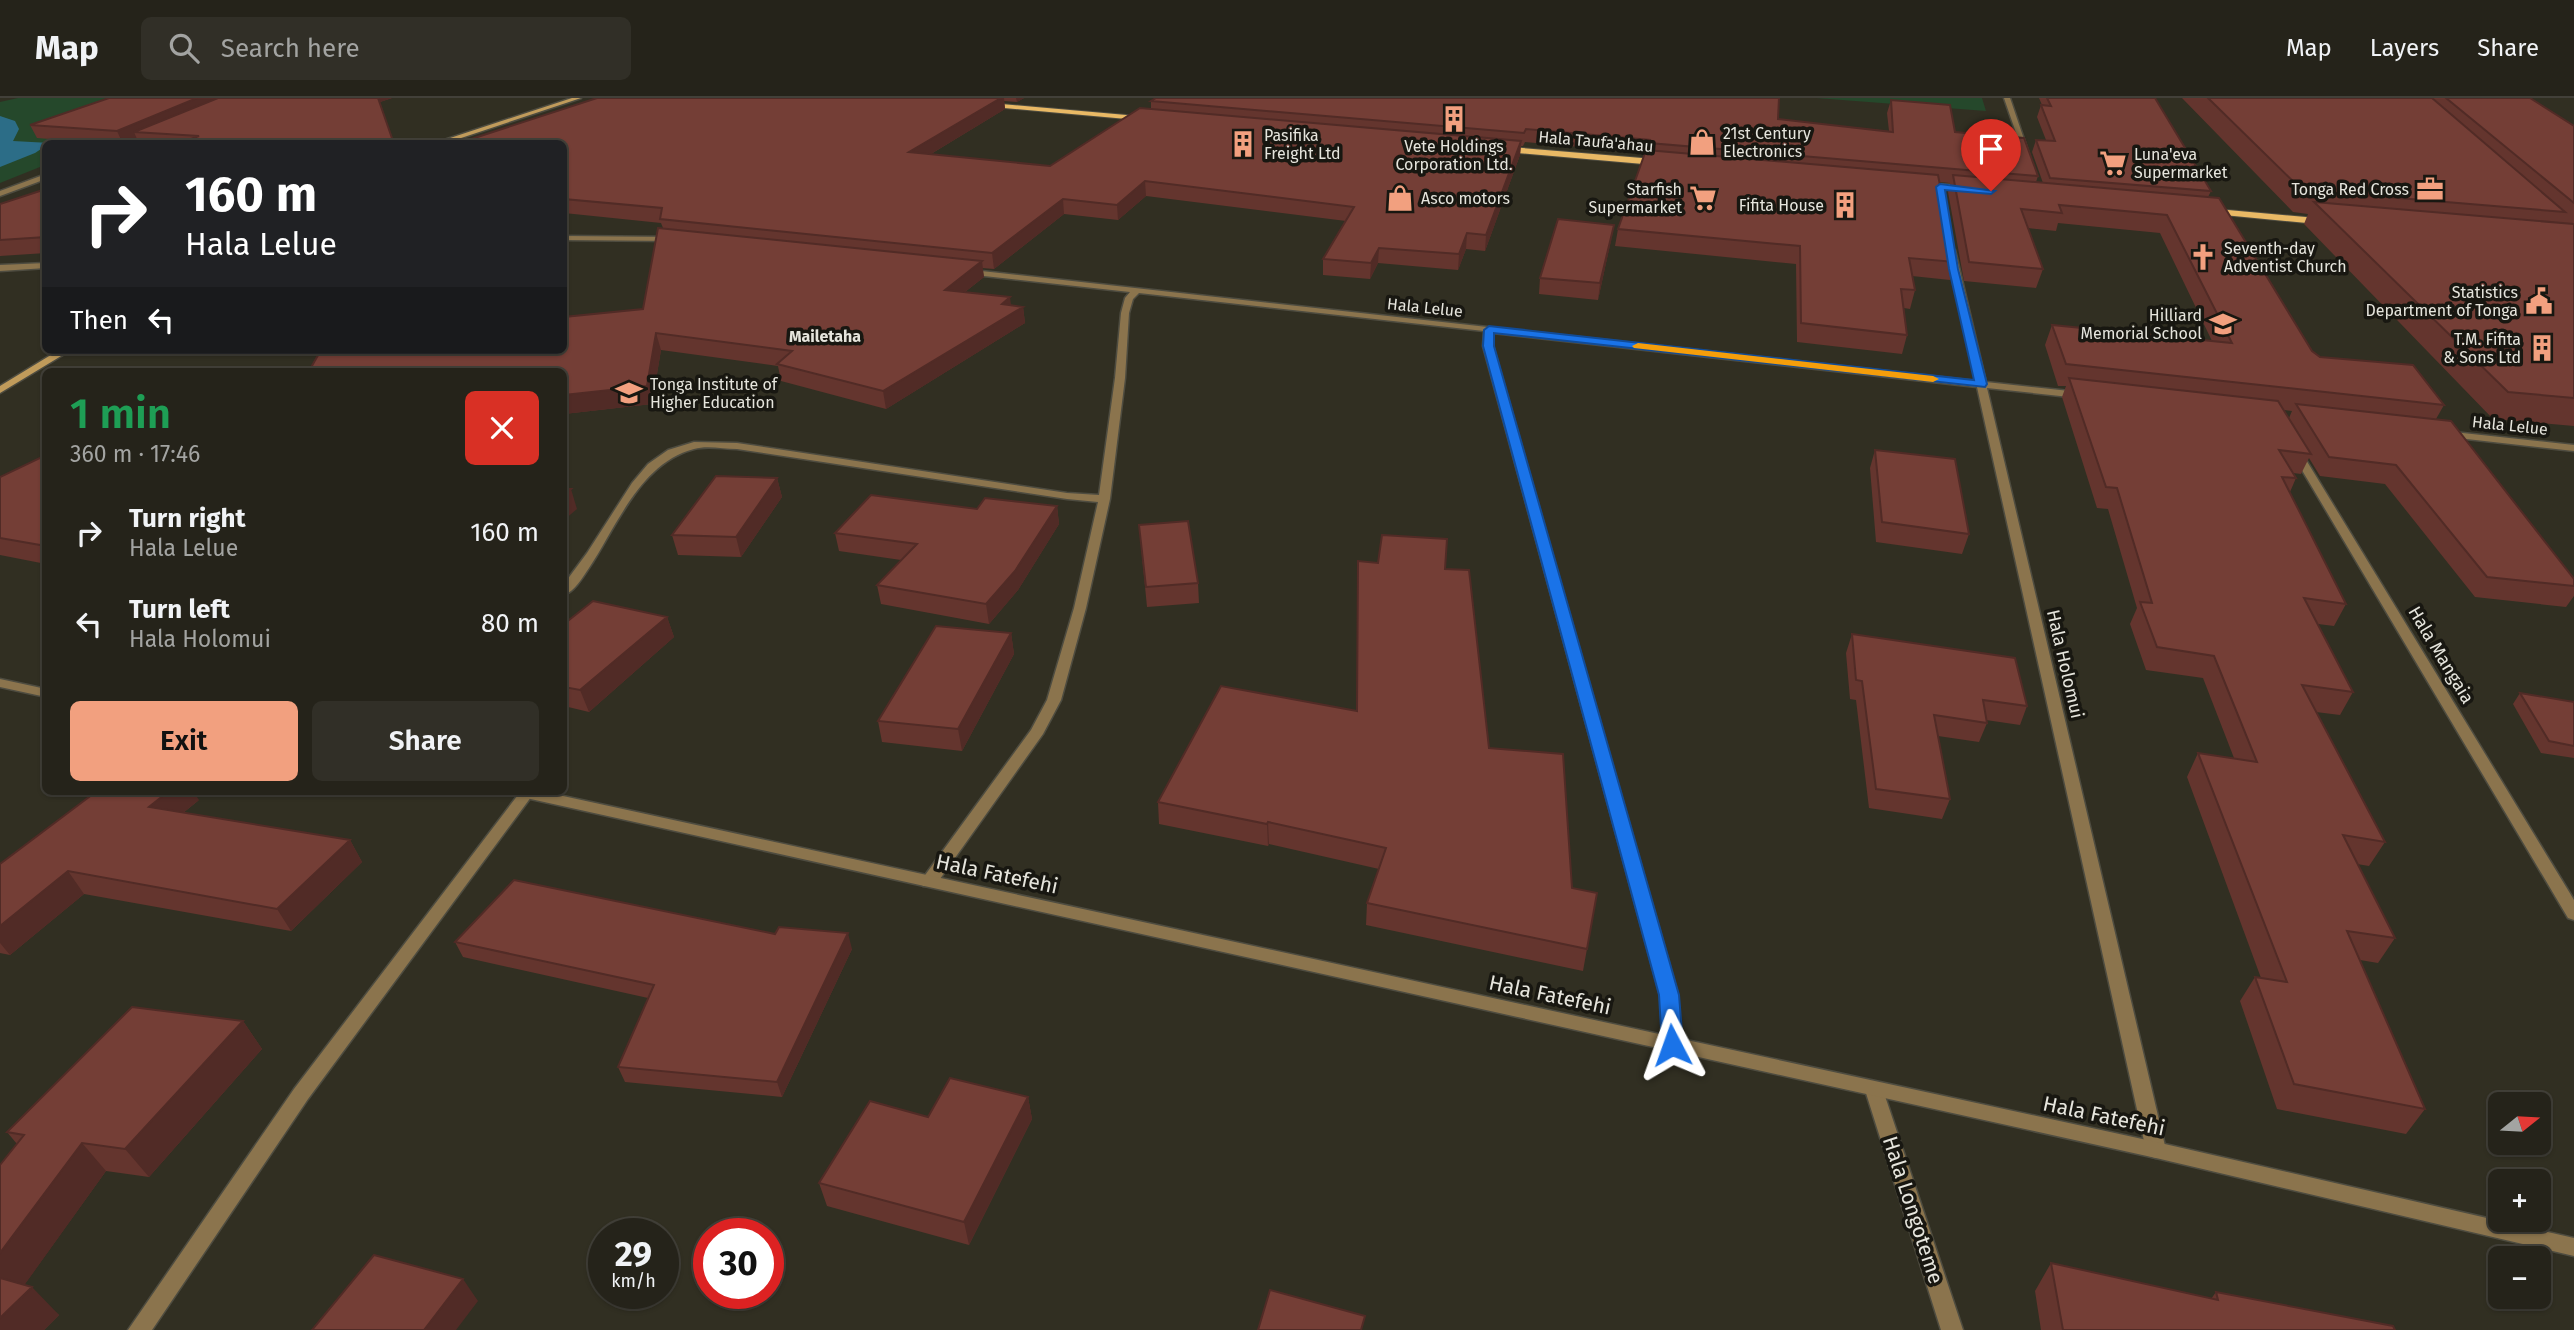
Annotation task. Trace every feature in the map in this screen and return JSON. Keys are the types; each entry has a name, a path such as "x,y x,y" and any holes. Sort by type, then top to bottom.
{"main road":[{"path":"447,140 578,98"},
{"path":"965,103 1160,120"},
{"name":"Hala Taufa'ahau","path":"1480,147 1675,164"},
{"path":"1913,184 1942,194 1978,190"},
{"path":"2190,209 2341,223"},
{"path":"0,390 59,354"}],"street":[{"path":"2007,98 2029,159"},
{"path":"139,140 168,128"},
{"path":"0,194 42,178"},
{"path":"567,238 646,237 683,240"},
{"name":"Hala Holomui","path":"1949,241 2156,1150"},
{"path":"0,268 42,265"},
{"name":"Hala Lelue","path":"957,270 2088,396"},
{"path":"929,882 1038,731 1054,700 1080,608 1104,499 1121,378 1125,313 1129,298 1136,290"},
{"path":"1489,330 1488,346 1669,995 1672,1045"},
{"name":"Hala Lelue","path":"2438,433 2574,448"},
{"name":"Hala Mangaia","path":"2289,439 2574,914"},
{"path":"567,588 577,579 608,527 661,457 693,445 737,446 1067,496 1104,499"},
{"path":"0,683 42,692"},
{"path":"139,1330 301,1094 520,795"},
{"name":"Hala Fatefehi","path":"536,795 2156,1150 2574,1247"},
{"name":"Hala Longoteme","path":"1874,1090 1952,1330"}],"green space":[{"path":"18,98 106,98 66,140 42,140 42,166 0,183 0,102"},
{"path":"1816,98 1982,98 1986,111"}],"water":[{"path":"0,116 15,121 19,129 13,141 42,143 42,148 0,167"}],"building":[{"path":"109,98 197,98 117,131 30,125"},
{"path":"218,98 378,98 393,140 188,140 199,136 134,132"},
{"path":"597,98 1001,98 909,152 1050,166 1140,108 1521,141 1486,235 1467,233 1459,254 1379,248 1371,263 1323,259 1354,207 1145,181 1117,205 1063,199 992,253 660,219 662,208 567,199 567,140 468,140"},
{"path":"1156,98 1779,98 1778,119 1893,132 1891,100 1950,105 1955,132 2024,138 2038,176 1649,143 1650,140 1526,129 1524,133 1151,101"},
{"path":"2047,98 2155,98 2211,191 2050,178 2036,140 2055,141 2041,105 2051,106"},
{"path":"2208,98 2432,98 2565,212 2302,190"},
{"path":"2446,98 2530,98 2574,126 2574,203"},
{"path":"1646,150 1938,175 1955,262 1909,258 1915,290 1901,289 1907,335 1801,323 1800,246 1618,229"},
{"path":"1953,175 2219,198 2312,351 2320,357 2413,365 2444,405 2066,364 2052,325 2232,343 2167,215 2059,205 2062,213 2021,209 2043,269 1969,262"},
{"path":"42,190 42,237 0,240 0,204"},
{"path":"2314,202 2574,224 2574,398 2508,392"},
{"path":"1558,219 1614,225 1600,283 1540,278"},
{"path":"658,228 982,261 945,290 1010,297 1002,304 1023,307 883,391 777,364 792,351 656,333 647,386 567,395 567,368 311,368 319,354 567,354 567,317 643,309"},
{"path":"2069,378 2278,401 2311,454 2279,450 2296,478 2282,477 2346,604 2304,598 2353,692 2302,685 2385,842 2343,835 2395,938 2347,931 2425,1109 2294,1084 2255,977 2287,982 2198,753 2257,762 2214,656 2157,647 2140,602 2152,603 2117,488 2106,487"},
{"path":"2296,404 2451,421 2574,579 2574,586 2487,577 2396,465 2329,457"},
{"path":"1875,450 1955,459 1969,534 1882,522"},
{"path":"42,457 42,545 0,538 0,477"},
{"path":"716,476 777,478 736,537 672,535"},
{"path":"871,495 977,509 985,498 1057,506 1015,571 986,604 877,585 917,544 835,533"},
{"path":"1188,521 1198,583 1146,587 1139,525"},
{"path":"1382,535 1447,539 1445,569 1469,570 1489,748 1563,754 1572,888 1597,893 1587,949 1367,903 1386,848 1268,822 1267,824 1158,802 1221,686 1357,711 1358,561 1378,563"},
{"path":"593,601 667,617 580,690 567,688 567,622"},
{"path":"936,626 1011,633 958,729 878,721"},
{"path":"1852,634 2015,658 2027,706 1983,700 1987,723 1934,715 1950,799 1876,789 1862,681 1856,680"},
{"path":"2520,693 2574,702 2574,746 2549,741"},
{"path":"92,795 164,795 149,807 350,840 277,909 68,871 0,926 0,864"},
{"path":"514,880 775,934 779,927 848,933 777,1082 618,1067 654,985 455,942"},
{"path":"132,1007 243,1021 125,1149 82,1143 0,1253 0,1165 24,1135 7,1132"},
{"path":"950,1078 1028,1097 964,1222 819,1183 870,1101 928,1117"},
{"path":"374,1255 463,1279 424,1330 312,1330"},
{"path":"2051,1263 2218,1300 2216,1292 2393,1326 2395,1330 2063,1330"},
{"path":"0,1278 32,1287 0,1318"},
{"path":"1270,1290 1365,1316 1361,1330 1258,1330"}],"slow traffic":[{"path":"1638,346 1933,379"}],"place":[{"name":"Vete Holdings Corporation Ltd.","path":"1454,119"},
{"name":"21st Century Electronics","path":"1702,142"},
{"name":"Pasifika Freight Ltd","path":"1243,144"},
{"name":"Luna'eva Supermarket","path":"2113,163"},
{"name":"Tonga Red Cross","path":"2430,189"},
{"name":"Asco motors","path":"1400,198"},
{"name":"Starfish Supermarket","path":"1703,198"},
{"name":"Fifita House","path":"1845,205"},
{"name":"Seventh-day Adventist Church","path":"2203,257"},
{"name":"Statistics Department of Tonga","path":"2539,301"},
{"name":"Hilliard Memorial School","path":"2223,324"},
{"name":"T.M. Fifita & Sons Ltd","path":"2542,348"},
{"name":"Tonga Institute of Higher Education","path":"629,393"}],"district":[{"name":"Mailetaha","path":"825,336"}],"route":[{"path":"1672,1045 1669,995 1488,346 1489,330 1981,384 1954,269 1940,187 1991,191"}]}
